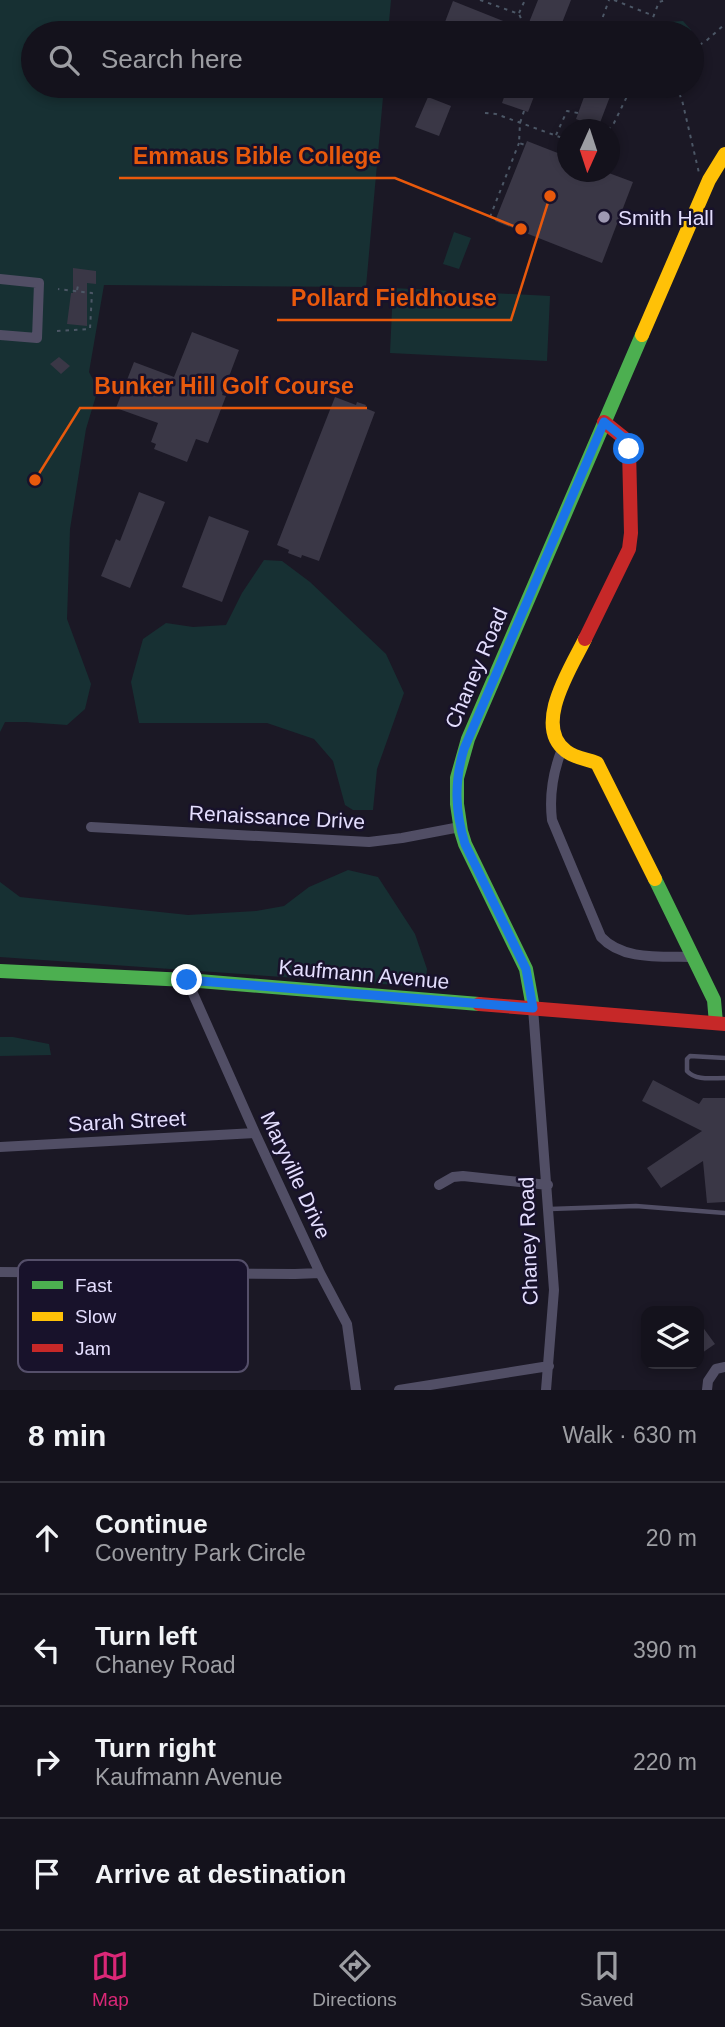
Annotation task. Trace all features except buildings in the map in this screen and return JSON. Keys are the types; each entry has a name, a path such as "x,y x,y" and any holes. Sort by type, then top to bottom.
{"street":[{"name":"Chaney Road","path":"546,1390 554,1290 533,1008 526,969 468,850 460,827 456,809 459,765 709,180 725,154"},
{"path":"0,279 39,283 37,338 0,335"},
{"path":"604,422 624,438 629,449 629,549 555,700 552,712 553,733 567,754 597,763 714,1000 721,1024"},
{"path":"562,749 554,769 550,804 552,820 601,937 610,947 628,953 693,957"},
{"name":"Renaissance Drive","path":"91,827 369,842 460,827"},
{"name":"Kaufmann Avenue","path":"0,971 187,980 721,1024"},
{"name":"Maryville Drive","path":"187,980 255,1133 346,1324 356,1390"},
{"name":"Sarah Street","path":"0,1147 255,1133"},
{"path":"439,1185 453,1177 463,1176 548,1185"},
{"path":"0,1272 18,1272"},
{"path":"248,1274 320,1273"},
{"path":"398,1390 549,1366"},
{"path":"707,1390 708,1381 716,1369 725,1367"}],"lane":[{"path":"725,1058 690,1056 687,1059 687,1071 692,1076 725,1078"},
{"path":"550,1209 636,1206 725,1213"}],"path":[{"path":"480,0 519,14 522,21"},
{"path":"519,14 525,0"},
{"path":"601,21 609,0"},
{"path":"614,0 654,16"},
{"path":"652,21 659,2 666,0"},
{"path":"704,42 725,24"},
{"path":"616,119 626,98"},
{"path":"681,98 699,174"},
{"path":"490,217 519,143 524,111"},
{"path":"485,113 496,114 556,136 567,111 578,113"},
{"path":"519,143 525,145"},
{"path":"77,291 79,282"},
{"path":"57,331 90,329 92,293 58,289"}],"green space":[{"path":"0,0 391,0 389,21 21,21 21,98 383,98 366,287 104,285 89,372 98,389 86,429 70,529 67,619 91,684 85,709 67,725 5,722 0,732"},
{"path":"454,232 471,238 459,269 443,264"},
{"path":"393,288 550,296 547,361 390,353"},
{"path":"264,560 282,561 310,582 386,654 404,693 377,769 373,810 353,810 345,805 333,761 314,739 267,723 139,723 131,682 143,639 166,623 193,627 226,625 242,593"},
{"path":"348,870 378,877 415,934 427,969 425,987 0,957 0,882 20,897 188,915 256,911 284,906 309,887"},
{"path":"0,1037 49,1044 51,1055 0,1056"}],"traffic: fast":[{"path":"533,1008 526,969 465,844 457,804 457,778 468,739 642,335"},
{"path":"655,879 714,1000 716,1023"},
{"path":"0,971 187,980 479,1004"}],"traffic: slow":[{"path":"642,335 709,180 725,154"},
{"path":"585,639 558,696 553,727 557,740 566,751 597,763 655,879"}],"traffic: jam":[{"path":"585,639 629,549 631,533 629,449 624,438 604,422"},
{"path":"479,1004 725,1024"}],"place":[{"name":"Pollard Fieldhouse","path":"550,196"},
{"name":"Smith Hall","path":"604,217"},
{"name":"Emmaus Bible College","path":"521,229"},
{"name":"Bunker Hill Golf Course","path":"35,480"}],"route":[{"path":"187,980 533,1008 526,969 465,844 456,809 459,765 604,422 624,438 629,449"}]}
